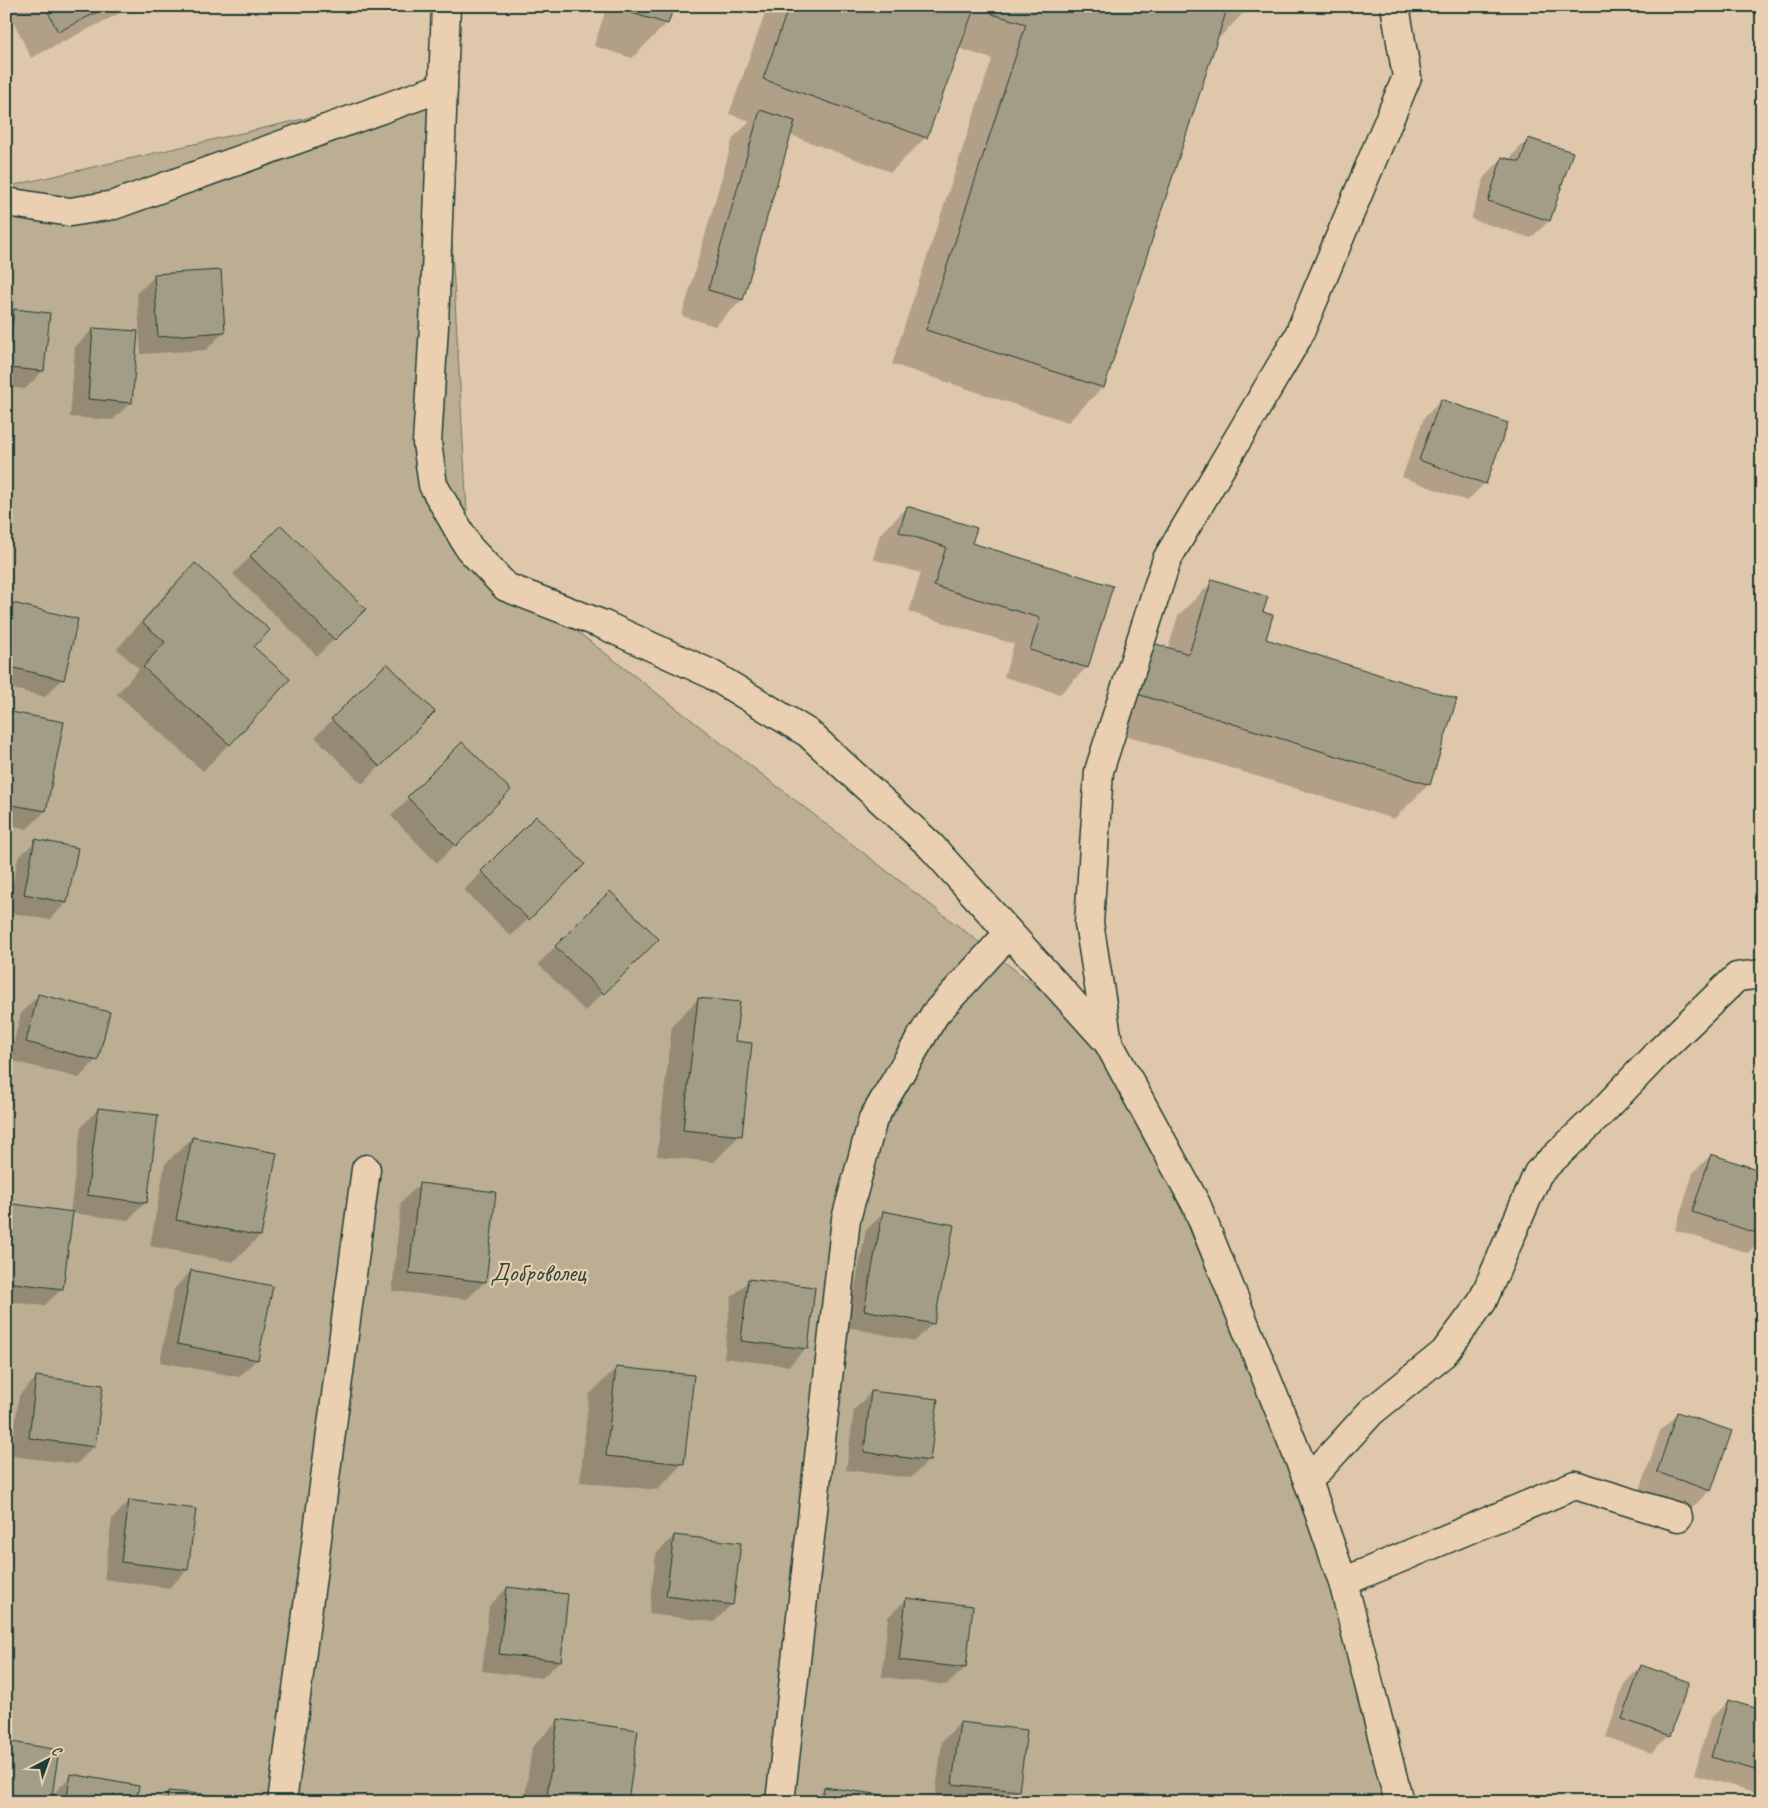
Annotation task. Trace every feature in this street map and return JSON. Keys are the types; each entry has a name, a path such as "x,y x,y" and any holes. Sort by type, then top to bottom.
{"street":[{"path":"446,6 434,326 427,443 432,484 468,548 506,587 604,625 709,674 808,733 930,846 1108,1042 1196,1204 1308,1481 1343,1582 1399,1802"},
{"path":"1108,1042 1089,923 1099,771 1167,559 1298,338 1407,77 1395,6"},
{"path":"6,202 70,212 114,205 443,87"},
{"path":"780,1802 846,1219 874,1119 935,1014 1009,933"},
{"path":"1308,1481 1371,1412 1444,1353 1482,1302 1538,1173 1600,1114 1656,1055 1738,977 1762,974"},
{"path":"282,1802 366,1169"},
{"path":"1343,1582 1575,1485 1678,1517"}],"green space":[{"name":"Доброволец","path":"443,87 469,548 1108,1042 1343,1582 1389,1802 6,1802 6,187"}],"building":[{"path":"45,6 109,6 58,32"},
{"path":"630,6 674,6 668,24 628,12"},
{"path":"789,6 975,6 927,138 763,79"},
{"path":"995,6 1228,6 1104,388 926,330 1026,24 992,14"},
{"path":"760,110 795,121 743,300 708,290"},
{"path":"1528,138 1573,152 1550,221 1488,201 1502,157 1520,162"},
{"path":"221,270 225,332 158,337 154,274"},
{"path":"14,309 50,313 44,371 8,368"},
{"path":"93,328 138,331 132,403 88,399"},
{"path":"1441,399 1508,423 1486,484 1419,460"},
{"path":"907,506 977,528 972,543 1113,586 1088,668 1030,650 1040,618 934,586 946,547 899,532"},
{"path":"281,525 366,609 335,640 250,556"},
{"path":"195,563 270,630 254,647 290,679 230,745 143,667 165,642 142,622"},
{"path":"1212,579 1268,597 1263,612 1273,615 1266,639 1457,699 1430,785 1137,694 1153,643 1189,654"},
{"path":"13,603 78,619 64,680 6,666 6,630"},
{"path":"387,663 435,712 380,767 331,719"},
{"path":"6,711 64,722 46,811 6,804"},
{"path":"462,742 511,790 456,846 407,797"},
{"path":"536,816 585,864 529,920 481,871"},
{"path":"35,839 78,848 67,903 24,894"},
{"path":"610,891 659,939 604,994 555,946"},
{"path":"38,994 110,1012 98,1061 26,1042"},
{"path":"698,998 740,1002 735,1041 752,1043 742,1136 683,1130"},
{"path":"98,1108 158,1115 147,1203 87,1195"},
{"path":"192,1137 277,1153 261,1236 176,1220"},
{"path":"1711,1154 1762,1171 1762,1235 1692,1212"},
{"path":"419,1183 496,1192 486,1282 409,1273"},
{"path":"6,1203 73,1212 63,1289 6,1282"},
{"path":"883,1211 954,1225 934,1324 864,1310"},
{"path":"191,1270 273,1286 258,1360 177,1344"},
{"path":"748,1279 815,1287 808,1349 741,1341"},
{"path":"616,1367 694,1375 684,1464 606,1456"},
{"path":"36,1376 103,1385 95,1447 29,1438"},
{"path":"871,1391 938,1399 930,1461 864,1452"},
{"path":"1677,1412 1732,1431 1711,1491 1657,1472"},
{"path":"129,1500 196,1509 188,1570 121,1562"},
{"path":"674,1535 741,1543 733,1605 666,1596"},
{"path":"507,1587 568,1594 561,1661 499,1654"},
{"path":"906,1598 973,1606 966,1668 899,1660"},
{"path":"1641,1665 1689,1682 1670,1736 1622,1719"},
{"path":"1728,1700 1762,1710 1762,1772 1711,1757"},
{"path":"558,1719 638,1730 628,1802 546,1802"},
{"path":"960,1722 1027,1730 1019,1791 952,1784"},
{"path":"6,1741 59,1750 51,1802 6,1801"},
{"path":"71,1774 139,1786 136,1802 66,1802"},
{"path":"824,1787 891,1796 890,1802 822,1802"},
{"path":"168,1791 235,1797 234,1802 167,1802"}]}
